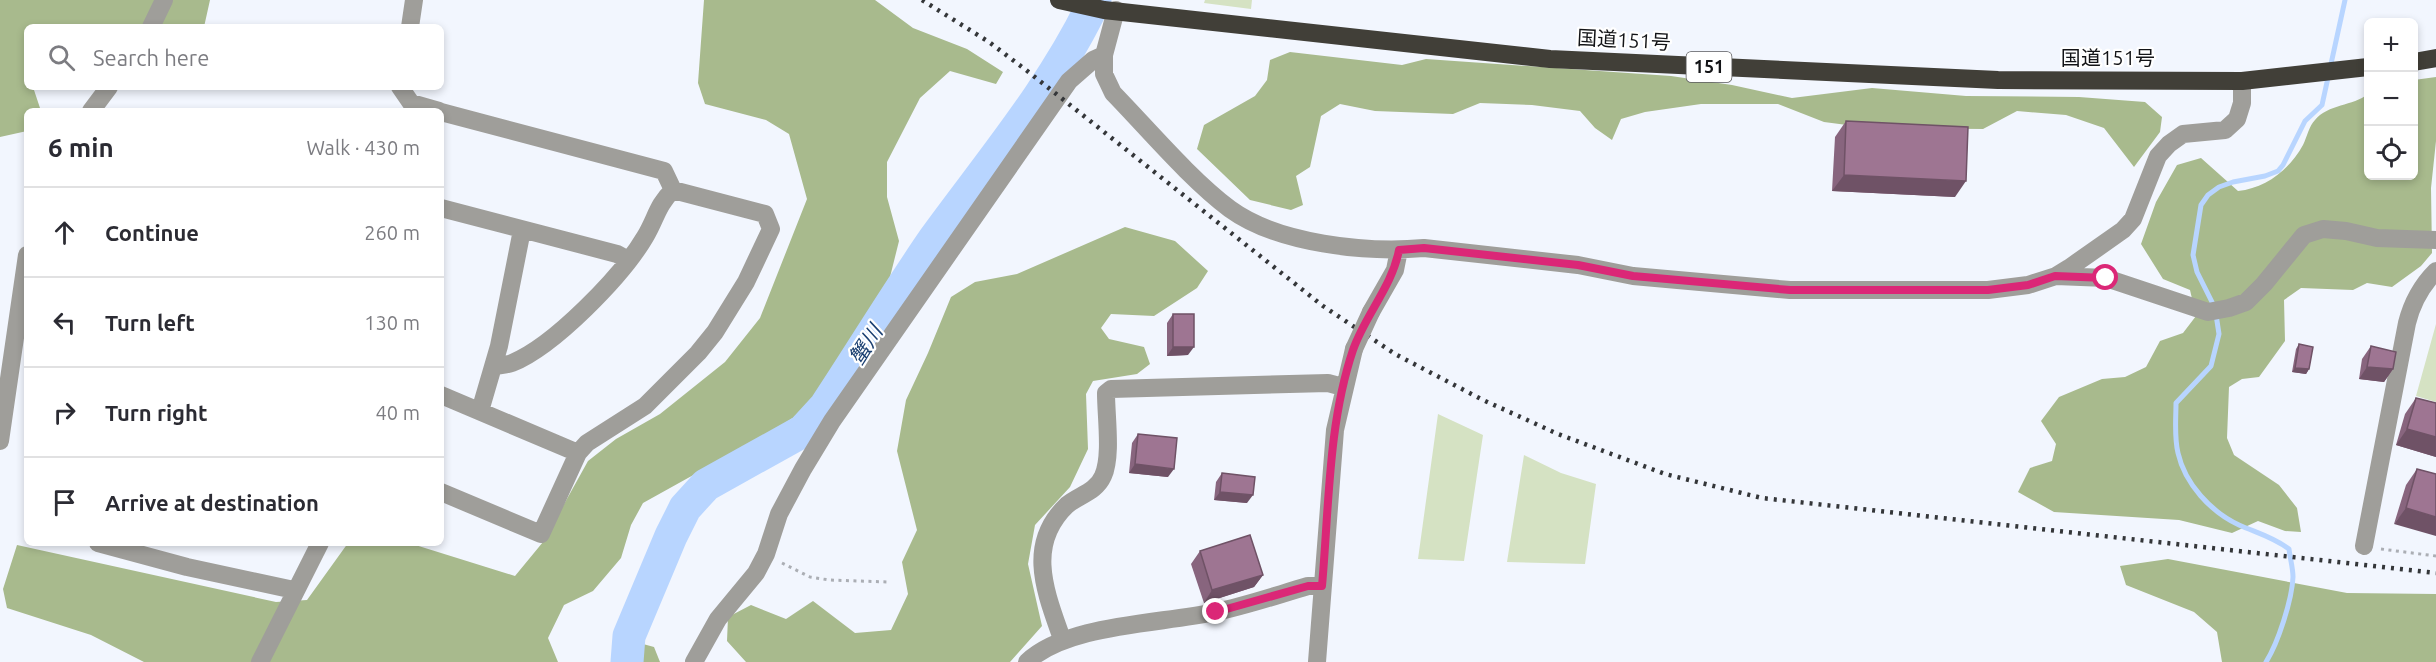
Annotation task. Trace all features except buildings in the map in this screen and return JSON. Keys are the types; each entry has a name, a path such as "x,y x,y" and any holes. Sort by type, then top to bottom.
{"highway":[{"name":"国道151号","path":"1064,1 1110,10 1550,59 1998,80 2242,81 2364,67"},
{"path":"2418,61 2436,58"}],"street":[{"path":"152,24 164,0"},
{"path":"410,24 414,0"},
{"path":"1110,10 1104,74 1113,93 1211,193 1232,210 1259,226 1294,239 1399,250 1424,248 1578,265 1633,276 1790,290 1988,290 2028,285 2055,276 2128,224 2141,201 2158,156 2169,144 2184,134 2224,130 2237,119 2242,103 2242,81"},
{"path":"694,662 718,619 756,573 766,554 779,514 832,421 1069,81 1093,60 1104,55"},
{"path":"93,108 106,90"},
{"path":"402,90 411,103 429,108"},
{"path":"444,112 664,171 672,190"},
{"path":"494,366 511,364 551,339 604,290 645,237 661,201 672,190"},
{"path":"444,493 541,534 578,453 587,443 645,406 716,332 746,282 771,229 765,214 672,190"},
{"path":"444,209 617,254 627,260"},
{"path":"2055,276 2106,278 2208,312 2246,302 2264,284 2304,235 2323,229 2346,231 2377,238 2436,240"},
{"path":"480,411 494,366 522,230"},
{"path":"1317,662 1335,430 1343,387 1354,349 1371,312 1395,270 1399,250"},
{"path":"2364,546 2407,323 2412,304 2436,271"},
{"path":"0,441 2,412 18,372 24,294"},
{"path":"1062,639 1048,599 1041,566 1044,542 1068,505 1094,489 1102,479 1107,465 1106,393 1111,389 1328,383 1343,387"},
{"path":"444,396 578,453"},
{"path":"109,546 187,567 294,590"},
{"path":"260,662 294,590 318,546"},
{"path":"1027,662 1037,653 1062,639 1216,612 1308,586 1322,586"}],"path":[{"path":"2364,546 2436,556"},
{"path":"766,554 810,577 829,580 890,582"}],"green space":[{"path":"0,0 210,0 205,24 24,24 24,90 34,90 40,108 24,108 24,132 0,137"},
{"path":"704,0 875,0 913,28 967,49 1003,72 996,84 950,71 920,98 887,162 887,197 899,241 890,277 811,406 776,429 643,503 631,525 621,558 593,591 564,605 548,638 558,662 144,662 91,635 7,608 3,589 17,545 276,602 307,600 346,546 419,546 515,576 543,542 588,461 616,439 660,414 725,362 760,318 807,199 789,134 766,120 705,104 698,83"},
{"path":"1205,0 1252,0 1251,9 1204,3"},
{"path":"1290,52 1402,65 1426,59 1671,76 1732,85 1792,98 1872,88 1966,96 2079,97 2145,102 2162,117 2160,132 2134,167 2104,128 2066,115 2017,111 1983,129 1870,128 1824,122 1778,104 1701,104 1645,112 1621,119 1612,140 1595,128 1580,111 1532,105 1480,103 1453,114 1375,111 1340,104 1321,116 1310,167 1296,176 1303,205 1291,210 1250,200 1197,149 1204,125 1255,96 1267,80 1270,60"},
{"path":"2436,77 2436,141 2431,188 2432,253 2421,266 2392,287 2367,283 2353,290 2301,288 2284,300 2285,341 2259,377 2242,379 2229,387 2227,438 2234,455 2279,485 2297,508 2301,532 2285,531 2258,521 2232,533 2179,520 2054,512 2018,492 2030,468 2052,461 2056,444 2041,421 2059,397 2102,379 2125,377 2146,367 2160,341 2183,333 2196,316 2190,290 2163,279 2141,244 2156,202 2177,165 2201,158 2238,191 2258,186 2276,176 2291,162 2303,145 2311,125 2320,115 2364,97 2364,180 2418,180 2418,79"},
{"path":"1125,227 1175,241 1208,271 1197,288 1154,316 1111,314 1101,328 1109,339 1144,347 1150,364 1137,374 1093,381 1086,394 1088,449 1070,487 1035,525 1028,564 1042,626 1010,662 746,662 727,641 728,617 751,605 786,619 813,601 855,633 891,630 908,594 902,562 917,530 897,451 906,400 951,297 975,282 1017,274"},
{"path":"2436,324 2436,402 2416,396"},
{"path":"1438,414 1483,435 1464,561 1418,559"},
{"path":"1524,455 1561,473 1596,484 1585,564 1507,562"},
{"path":"2168,559 2347,593 2436,594 2436,662 2222,662 2217,632 2194,612 2126,585 2120,566"},
{"path":"643,644 654,647 660,662 640,662"}],"waterway":[{"name":"蟹川","path":"627,662 629,636 685,508 706,485 803,431 825,407 935,238 1061,63 1095,0"},
{"path":"2266,662 2280,633 2290,597 2293,570 2289,549 2271,538 2239,525 2209,505 2187,476 2177,447 2176,403 2211,366 2219,334 2215,308 2197,272 2193,255 2201,205 2208,195 2219,187 2233,182 2278,171 2305,121 2322,105 2345,0"}],"railway":[{"path":"922,0 989,42 1026,70 1323,306 1395,354 1483,400 1558,434 1665,474 1762,498 2436,573"}],"route":[{"path":"1216,612 1308,586 1322,586 1335,430 1343,387 1354,349 1371,312 1395,270 1399,250 1424,248 1578,265 1633,276 1790,290 1988,290 2028,285 2055,276 2106,278"}]}
